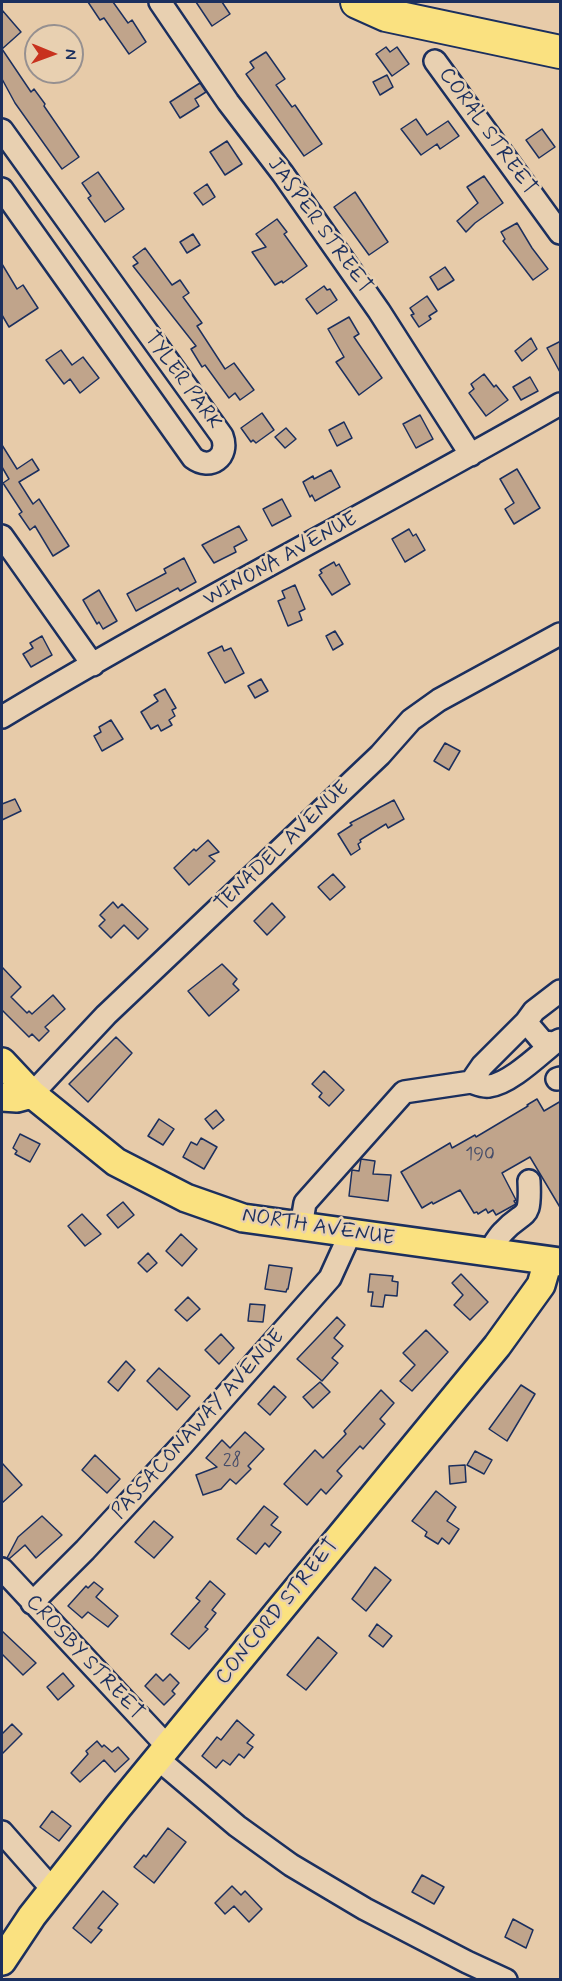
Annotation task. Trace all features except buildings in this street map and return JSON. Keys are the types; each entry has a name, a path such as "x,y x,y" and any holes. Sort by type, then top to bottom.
{"highway":[{"path":"357,2 386,15 561,52"}],"main road":[{"name":"NORTH AVENUE","path":"2,1062 32,1094 116,1162 186,1198 243,1218 554,1261"},
{"path":"2,1097 17,1098 32,1094"},
{"name":"CONCORD STREET","path":"2,1961 53,1890 163,1753 497,1346 542,1285 554,1261"}],"street":[{"name":"JASPER STREET","path":"160,2 228,102 283,174 380,311 471,455"},
{"name":"CORAL STREET","path":"435,61 561,233"},
{"name":"TYLER PARK","path":"2,130 222,436 225,448 220,459 203,464 193,458 2,189"},
{"name":"WINONA AVENUE","path":"2,717 561,404"},
{"path":"2,536 93,665"},
{"name":"TENADEL AVENUE","path":"32,1094 106,1015 380,755 411,720 439,700 561,634"},
{"path":"471,1082 482,1066 534,1011 561,991"},
{"path":"526,1022 543,1042 557,1042"},
{"path":"301,1227 304,1203 404,1092 471,1082 480,1086 492,1086 512,1076 557,1042"},
{"path":"489,1252 503,1232 525,1216 529,1204 529,1181"},
{"name":"PASSACONAWAY AVENUE","path":"32,1603 85,1550 183,1444 308,1304 330,1278 350,1234"},
{"name":"CROSBY STREET","path":"2,1569 163,1753 220,1813 291,1865 365,1909 506,1980"},
{"path":"2,1832 53,1890"}]}
